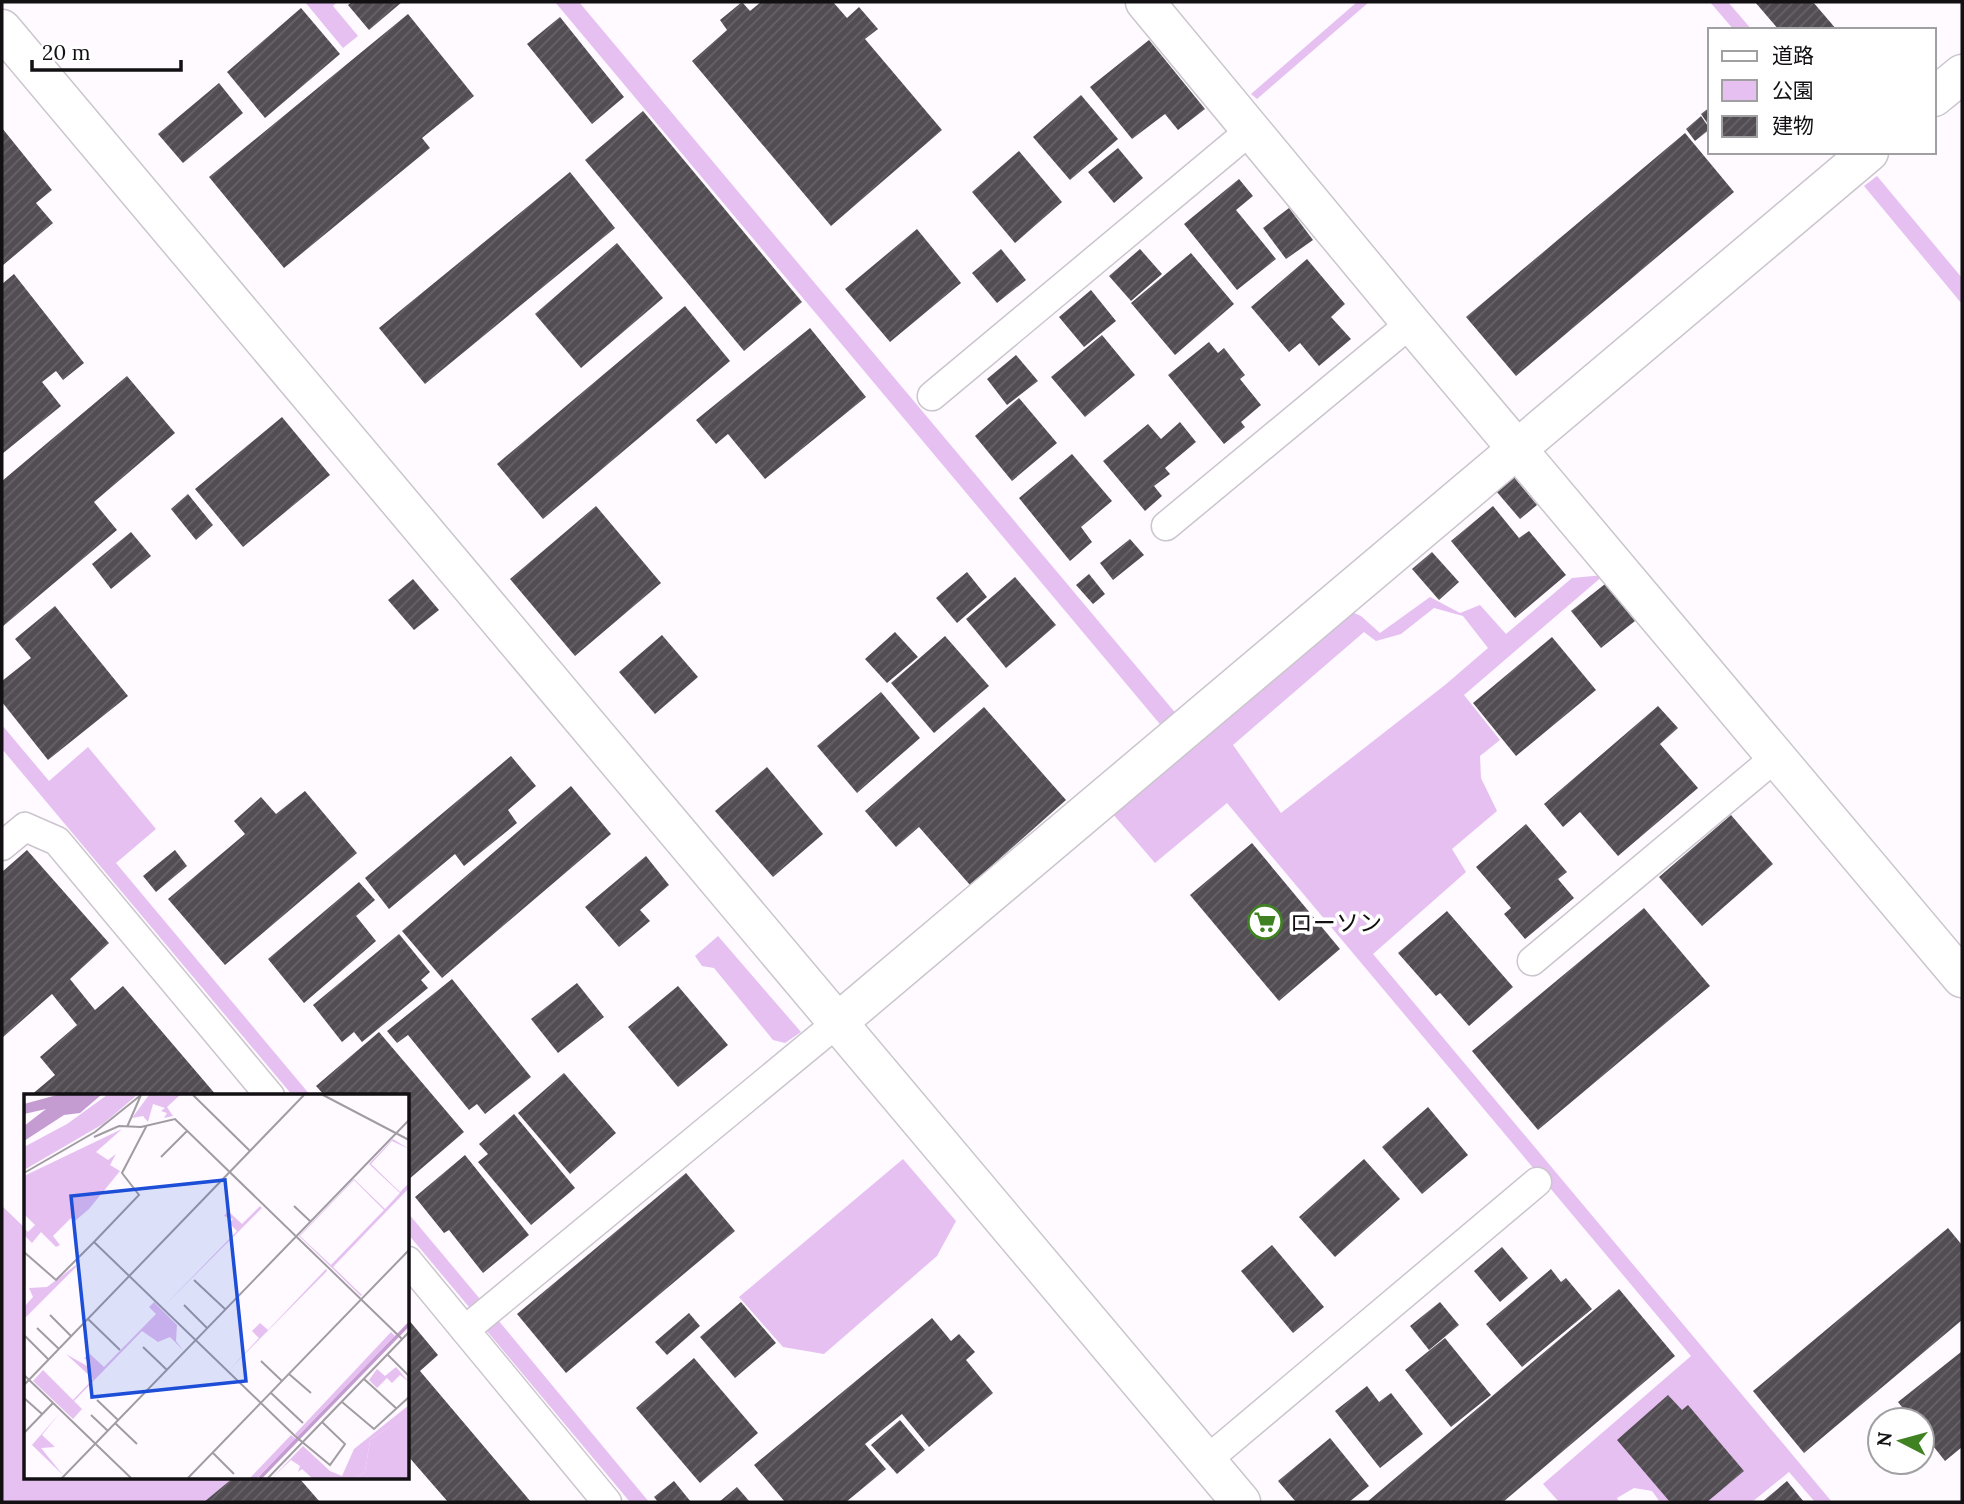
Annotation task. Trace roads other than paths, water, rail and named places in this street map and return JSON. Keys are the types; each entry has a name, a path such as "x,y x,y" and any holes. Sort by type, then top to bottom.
{"street":[{"path":"1145,2 1962,978"},
{"path":"2,29 1241,1502"},
{"path":"1936,95 1962,74"},
{"path":"837,1023 1867,154"}],"lane":[{"path":"932,396 1252,129"},
{"path":"1166,526 1411,323"},
{"path":"1532,961 1777,756"},
{"path":"2,846 25,828 57,841 268,1094"},
{"path":"465,1329 837,1023"},
{"path":"1207,1460 1537,1182"},
{"path":"410,1263 607,1502"}],"place":[{"name":"ローソン","path":"1265,922"}]}
